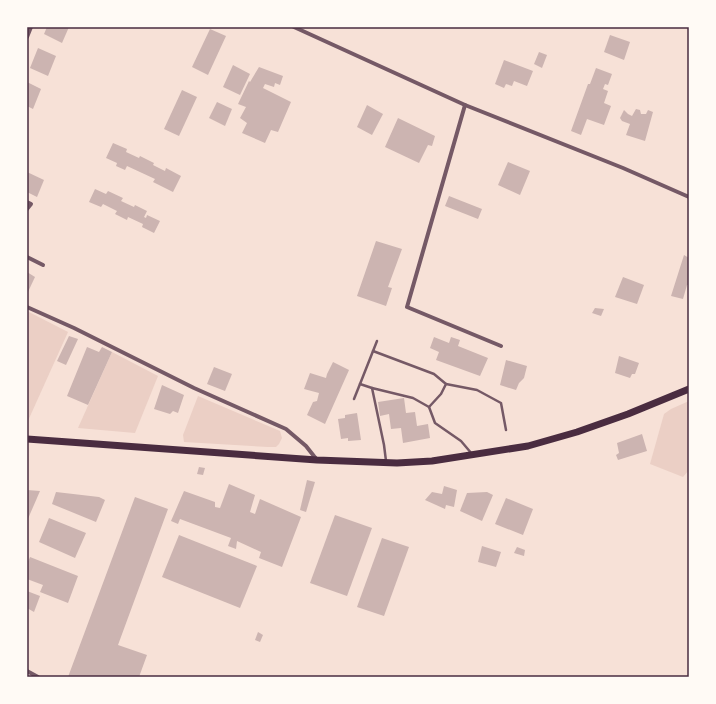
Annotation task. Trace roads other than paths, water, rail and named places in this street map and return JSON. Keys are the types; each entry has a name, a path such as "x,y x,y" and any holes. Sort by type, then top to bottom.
{"main road":[{"path":"27,439 317,460 386,462 432,461 528,446 577,432 628,414 689,389"}],"street":[{"path":"27,37 31,27"},
{"path":"294,27 465,105 623,168 689,197"},
{"path":"465,105 407,307 501,346"},
{"path":"27,202 31,204 27,208"},
{"path":"27,257 43,264"},
{"path":"27,307 74,328 206,394 286,429 306,446 317,460"},
{"path":"27,672 38,677"}],"lane":[{"path":"354,399 377,341"},
{"path":"373,351 434,374 446,384 477,390 501,403 506,430"},
{"path":"360,384 406,396 429,406 435,423 461,441 474,455"},
{"path":"429,406 441,394 446,384"},
{"path":"372,388 384,444 386,462"}]}
